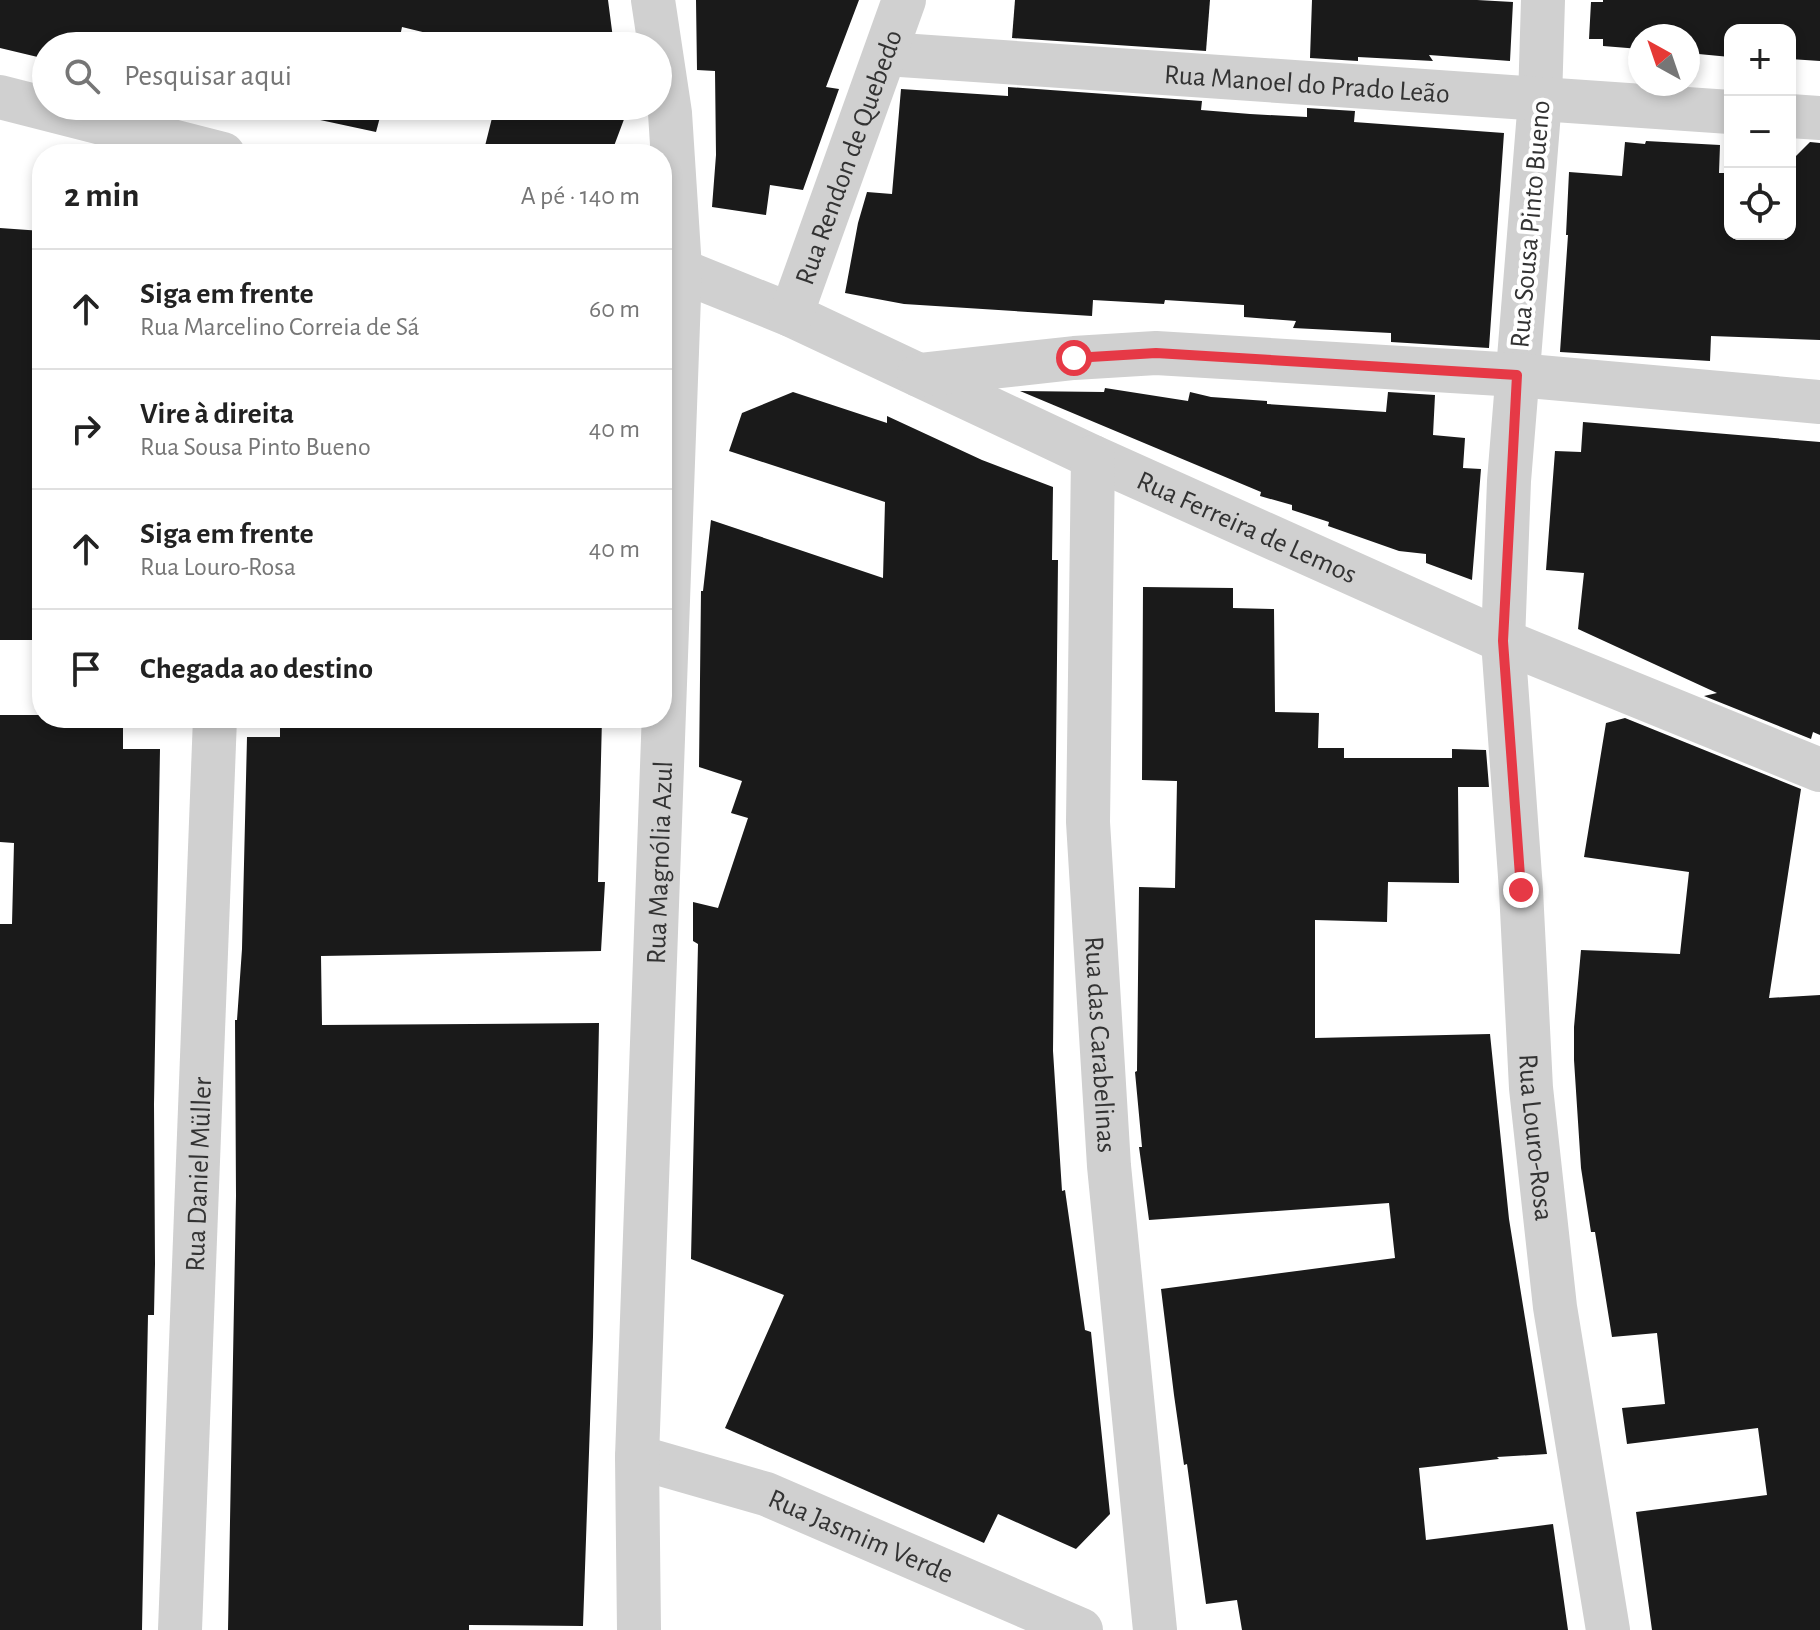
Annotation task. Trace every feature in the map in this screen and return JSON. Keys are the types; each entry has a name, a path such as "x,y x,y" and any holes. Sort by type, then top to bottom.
{"street":[{"name":"Rua Magnólia Azul","path":"653,0 658,32"},
{"name":"Rua Rendon de Quebedo","path":"791,315 904,0"},
{"name":"Rua Sousa Pinto Bueno","path":"1503,641 1517,375 1540,100 1543,0"},
{"name":"Rua Manoel do Prado Leão","path":"886,54 1724,112"},
{"path":"0,97 32,105"},
{"path":"1796,116 1820,118"},
{"path":"90,120 184,144"},
{"name":"Rua Magnólia Azul","path":"670,120 670,144"},
{"name":"Rua Ferreira de Lemos","path":"672,266 791,315 1093,457 1503,641 1820,770"},
{"path":"919,375 1074,358 1156,353 1517,375 1820,402"},
{"name":"Rua das Carabelinas","path":"1093,457 1088,822 1109,1166 1155,1630"},
{"name":"Rua Louro-Rosa","path":"1503,641 1531,1088 1555,1307 1608,1630"},
{"name":"Rua Daniel Müller","path":"180,1630 215,728"},
{"name":"Rua Magnólia Azul","path":"639,1630 637,1457 658,728"},
{"name":"Rua Jasmim Verde","path":"637,1457 766,1494 1081,1630"}],"building":[{"path":"0,0 608,0 612,32 423,32 402,27 401,32 32,32 32,56 0,48"},
{"path":"696,0 859,0 826,87 839,89 803,190 770,185 766,215 712,207 716,155 715,71 697,70"},
{"path":"1015,0 1210,0 1206,51 1012,38"},
{"path":"1312,0 1513,2 1510,61 1429,55 1433,61 1310,58"},
{"path":"1820,0 1820,61 1796,59 1796,24 1724,24 1724,56 1700,54 1700,24 1628,24 1628,48 1603,46 1603,39 1589,39 1591,2"},
{"path":"1008,87 1202,101 1201,110 1250,114 1307,117 1307,108 1355,111 1354,122 1504,133 1489,348 1391,342 1391,333 1293,328 1296,321 1244,317 1244,305 1093,300 1092,316 904,304 845,293 867,192 892,194 901,89 1008,96"},
{"path":"320,120 379,120 376,132"},
{"path":"492,120 624,120 615,144 486,144"},
{"path":"1646,141 1720,145 1719,173 1724,173 1724,240 1796,240 1796,156 1810,142 1820,143 1820,340 1711,336 1710,361 1560,352 1569,172 1622,176 1625,142 1645,144"},
{"path":"0,228 32,230 32,640 0,640"},
{"path":"1105,388 1188,401 1190,392 1211,397 1267,401 1267,404 1386,412 1388,392 1435,395 1433,435 1465,438 1463,468 1481,469 1472,580 1426,563 1426,554 1399,551 1328,526 1329,522 1292,510 1292,505 1260,496 1261,492 1020,391 1104,392"},
{"path":"793,392 887,423 887,416 982,460 1053,487 1052,560 1058,560 1053,1051 1062,1191 1065,1190 1085,1330 1091,1332 1110,1514 1076,1549 998,1514 984,1543 725,1428 784,1295 691,1259 698,944 693,941 693,902 718,908 748,818 731,813 742,781 699,767 701,591 711,520 883,578 885,502 729,451 742,413"},
{"path":"1583,422 1820,442 1820,735 1813,732 1811,739 1704,696 1717,693 1578,629 1584,573 1546,570 1555,451 1581,452"},
{"path":"1143,587 1233,588 1233,608 1274,609 1275,712 1319,713 1318,748 1344,748 1344,758 1452,758 1452,749 1486,750 1489,787 1458,787 1459,883 1388,882 1387,922 1315,920 1315,1038 1490,1034 1509,1219 1547,1454 1497,1457 1499,1459 1419,1468 1426,1540 1553,1524 1568,1630 1242,1630 1237,1600 1206,1604 1161,1289 1395,1258 1389,1203 1149,1220 1139,1147 1142,1147 1135,1072 1139,887 1175,888 1177,781 1142,780"},
{"path":"0,715 32,715 32,728 123,728 123,749 160,749 154,1315 148,1315 142,1630 0,1630 0,924 12,924 14,843 0,842"},
{"path":"1625,718 1801,789 1769,998 1820,995 1820,1630 1652,1630 1636,1512 1767,1495 1758,1428 1627,1444 1622,1408 1665,1404 1657,1333 1612,1337 1595,1232 1591,1232 1581,1168 1574,1060 1581,950 1680,954 1689,872 1584,857 1606,723"},
{"path":"280,728 602,728 598,882 605,882 601,951 321,956 322,1025 599,1023 583,1626 469,1625 469,1630 228,1630 236,1196 235,1020 242,949 247,737 280,737"}],"route":[{"path":"1074,358 1156,353 1517,375 1509,481 1503,641 1521,890"}]}
